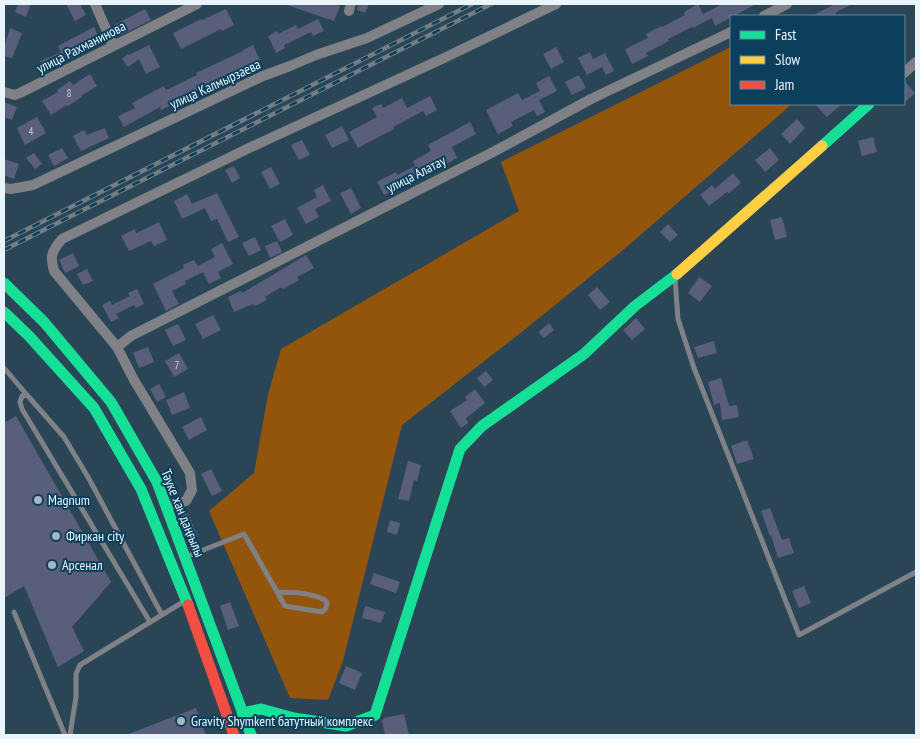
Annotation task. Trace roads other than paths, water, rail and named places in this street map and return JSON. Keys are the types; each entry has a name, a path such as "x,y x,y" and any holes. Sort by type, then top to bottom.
{"main road":[{"path":"242,713 261,709 294,718 346,726 374,715 460,449 482,426 584,354 635,306 675,276 868,105"},
{"name":"Тәуке хан даңғылы","path":"4,283 44,322 111,402 157,482 250,735"},
{"name":"Тәуке хан даңғылы","path":"4,312 29,336 94,408 141,488 186,600 234,735"}],"street":[{"path":"95,4 113,46"},
{"name":"улица Рахманинова","path":"4,92 15,95 22,92 197,4"},
{"name":"улица Калмырзаева","path":"4,188 10,189 33,185 263,76 316,55 367,38 439,4"},
{"path":"166,507 186,501 192,490 190,473 134,380 117,347 54,271 50,259 55,248 62,240 249,148 556,4"},
{"path":"766,15 786,4"},
{"name":"улица Алатау","path":"117,347 131,336 495,151 591,98 730,32"},
{"path":"905,72 916,62"}],"lane":[{"path":"675,276 678,319 694,368 799,635 916,572"},
{"path":"4,368 64,436 162,615"},
{"path":"27,395 22,396 20,402 22,410 150,622"},
{"path":"186,558 244,534 284,606 322,612 326,608 327,602 322,598 290,592 277,592"},
{"path":"70,735 76,697 76,674 80,665 186,600 199,595"},
{"path":"14,612 65,735"}],"railway":[{"path":"4,241 472,4"},
{"path":"4,250 491,4"}],"place":[{"name":"Magnum","path":"38,500"},
{"name":"Фиркан city","path":"56,536"},
{"name":"Арсенал","path":"52,565"},
{"name":"Gravity Shymkent батутный комплекс","path":"181,721"}]}
